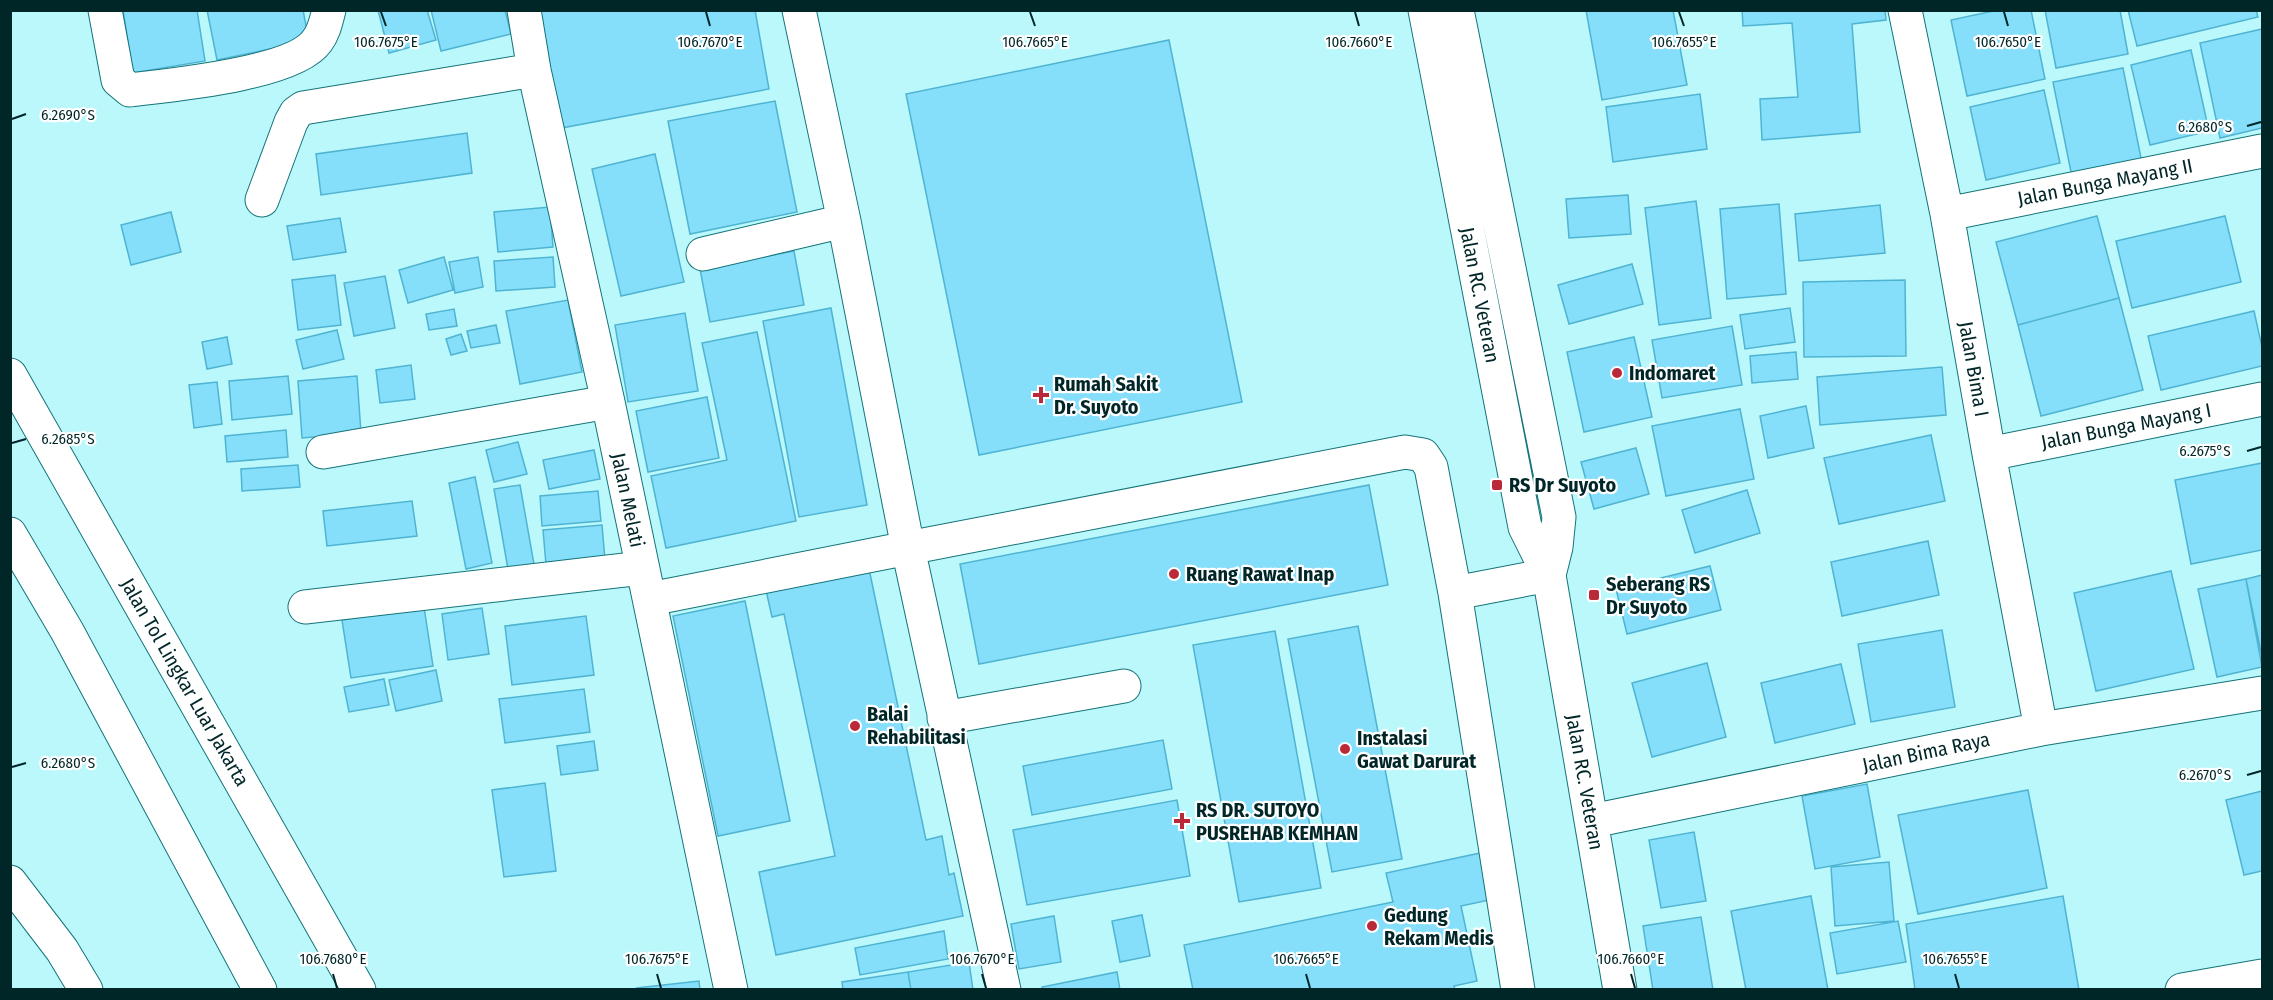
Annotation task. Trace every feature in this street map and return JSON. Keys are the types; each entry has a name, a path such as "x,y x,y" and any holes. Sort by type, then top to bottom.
{"main road":[{"path":"105,10 118,80 130,90 238,75 300,55 317,42 329,10"},
{"name":"Jalan Melati","path":"524,10 534,70 608,402 731,990"},
{"path":"799,10 844,221 908,548 1004,990"},
{"name":"Jalan RC. Veteran","path":"1425,10 1525,527 1549,575 1620,990"},
{"name":"Jalan RC. Veteran","path":"1457,10 1559,518 1556,547 1549,575"},
{"name":"Jalan Bima I","path":"1905,10 1947,214 2041,729"},
{"path":"262,200 291,122 296,113 303,108 534,70"},
{"name":"Jalan Bunga Mayang II","path":"1947,214 2262,151"},
{"path":"703,254 844,221"},
{"name":"Jalan Tol Lingkar Luar Jakarta","path":"10,375 359,990"},
{"name":"Jalan Bunga Mayang I","path":"1989,454 2262,399"},
{"path":"323,452 608,402"},
{"path":"305,607 646,583 908,548 1411,452 1423,455 1431,467 1455,593 1518,990"},
{"path":"10,534 68,631 260,990"},
{"path":"1455,593 1549,575"},
{"path":"944,718 1124,686"},
{"name":"Jalan Bima Raya","path":"1592,821 2041,729 2262,693"},
{"path":"10,882 63,950 86,990"},
{"path":"2182,990 2262,976"}],"building":[{"path":"123,10 197,10 205,61 133,73"},
{"path":"207,10 303,10 309,41 217,60"},
{"path":"378,10 427,10 436,40 389,53"},
{"path":"431,10 505,10 511,34 441,51"},
{"path":"534,10 755,10 769,89 556,129"},
{"path":"1586,10 1673,10 1687,85 1602,100"},
{"path":"1742,10 1885,10 1886,20 1852,24 1860,132 1762,140 1760,99 1798,97 1792,23 1743,26"},
{"path":"1998,10 2031,10 2045,79 1967,96 1951,20"},
{"path":"2045,10 2120,10 2128,54 2056,68"},
{"path":"2128,10 2256,10 2258,17 2137,46"},
{"path":"2262,29 2262,128 2220,138 2200,43"},
{"path":"1169,40 1242,402 979,455 906,94"},
{"path":"2191,50 2209,131 2150,145 2131,65"},
{"path":"2123,68 2142,163 2072,177 2053,82"},
{"path":"2044,90 2060,163 1986,180 1970,107"},
{"path":"1700,94 1707,149 1613,162 1606,107"},
{"path":"775,101 797,212 690,234 668,121"},
{"path":"467,133 472,173 321,195 316,154"},
{"path":"655,154 684,282 621,296 592,169"},
{"path":"1628,195 1631,234 1569,238 1566,199"},
{"path":"1696,201 1711,318 1659,325 1645,208"},
{"path":"1779,204 1786,294 1727,299 1720,209"},
{"path":"1880,205 1885,253 1799,261 1795,214"},
{"path":"550,207 553,247 498,252 494,212"},
{"path":"171,212 181,252 131,265 121,225"},
{"path":"2097,216 2119,298 2018,325 1996,242"},
{"path":"2225,216 2241,282 2132,308 2116,241"},
{"path":"340,218 346,252 293,260 287,226"},
{"path":"794,251 804,305 710,322 700,269"},
{"path":"444,257 453,290 408,303 399,270"},
{"path":"478,257 483,287 455,293 449,262"},
{"path":"553,257 555,287 496,291 494,261"},
{"path":"1632,264 1643,304 1569,324 1558,285"},
{"path":"335,275 341,325 298,330 292,280"},
{"path":"385,276 395,328 354,336 344,283"},
{"path":"1905,280 1906,356 1804,357 1803,282"},
{"path":"2119,298 2143,390 2041,416 2018,325"},
{"path":"568,300 582,372 520,384 506,311"},
{"path":"831,308 867,505 799,517 763,321"},
{"path":"1790,308 1795,342 1745,349 1740,315"},
{"path":"454,309 457,326 429,330 426,314"},
{"path":"2254,311 2262,347 2262,366 2161,390 2148,336"},
{"path":"685,313 698,391 628,402 615,325"},
{"path":"496,325 500,343 471,348 467,331"},
{"path":"1732,326 1742,385 1662,398 1652,340"},
{"path":"337,330 344,359 303,369 296,340"},
{"path":"757,332 796,521 666,548 651,476 727,460 702,343"},
{"path":"461,334 467,351 451,355 446,339"},
{"path":"227,337 232,364 207,369 202,342"},
{"path":"1634,337 1652,417 1584,432 1567,352"},
{"path":"1796,352 1798,379 1752,383 1750,356"},
{"path":"411,365 415,399 380,403 376,370"},
{"path":"1942,367 1946,415 1820,425 1817,377"},
{"path":"288,376 292,414 232,420 229,381"},
{"path":"357,376 361,433 302,438 298,381"},
{"path":"217,382 222,424 194,428 189,385"},
{"path":"707,397 719,458 648,472 636,411"},
{"path":"1806,406 1814,448 1768,458 1760,416"},
{"path":"1740,409 1754,479 1666,496 1652,426"},
{"path":"286,430 288,457 227,462 225,436"},
{"path":"1931,435 1945,501 1839,524 1824,458"},
{"path":"518,442 527,474 494,482 486,450"},
{"path":"1636,448 1649,494 1594,509 1581,462"},
{"path":"594,450 600,479 549,489 543,460"},
{"path":"2262,463 2262,550 2191,564 2175,480"},
{"path":"298,465 300,487 242,491 241,469"},
{"path":"475,477 492,563 466,569 449,483"},
{"path":"520,485 535,570 509,575 494,489"},
{"name":"Ruang Rawat Inap","path":"1369,485 1388,585 979,664 960,564"},
{"path":"1747,490 1760,533 1695,553 1682,510"},
{"path":"598,491 601,521 542,526 540,496"},
{"path":"412,501 417,536 327,546 323,511"},
{"path":"602,525 606,571 547,576 543,530"},
{"path":"1928,541 1939,595 1842,616 1831,562"},
{"name":"Balai Rehabilitasi","path":"868,564 926,840 942,836 949,875 954,873 963,916 776,955 759,872 835,856 784,614 772,617 765,586"},
{"path":"1710,566 1721,610 1627,634 1616,589"},
{"path":"2171,571 2194,669 2096,691 2074,593"},
{"path":"2262,575 2262,657 2246,579"},
{"path":"2246,579 2262,667 2217,677 2198,589"},
{"path":"745,601 790,821 718,836 673,616"},
{"path":"424,607 433,666 351,678 342,620"},
{"path":"482,608 489,654 448,660 442,614"},
{"path":"586,616 594,675 512,685 505,626"},
{"name":"Instalasi Gawat Darurat","path":"1358,626 1402,859 1332,872 1288,639"},
{"path":"1942,630 1955,707 1871,722 1858,644"},
{"name":"Ruang Rawat Inap","path":"1275,631 1321,888 1239,902 1193,645"},
{"path":"1707,663 1726,737 1652,757 1632,683"},
{"path":"1841,664 1855,724 1775,743 1761,683"},
{"path":"436,670 442,701 396,711 389,680"},
{"path":"384,679 389,705 349,712 344,687"},
{"path":"584,689 590,732 505,743 499,699"},
{"path":"1163,740 1172,789 1032,815 1023,766"},
{"path":"594,741 598,770 561,775 557,746"},
{"path":"545,783 556,871 504,877 492,790"},
{"path":"1867,784 1880,857 1815,869 1802,796"},
{"path":"2028,790 2047,888 1918,914 1898,815"},
{"path":"2262,791 2262,871 2244,875 2226,800"},
{"path":"1177,800 1190,876 1027,905 1013,830"},
{"path":"1694,832 1706,901 1661,908 1649,840"},
{"name":"Gedung Rekam Medis","path":"1485,852 1494,899 1461,906 1477,981 1454,986 1455,990 1193,990 1184,945 1393,902 1386,873"},
{"path":"1889,862 1894,921 1835,926 1831,867"},
{"path":"1811,896 1828,990 1746,990 1731,911"},
{"path":"2063,896 2079,990 1915,990 1906,924"},
{"path":"1142,915 1150,956 1120,962 1112,921"},
{"path":"1054,916 1061,962 1019,969 1011,924"},
{"path":"1701,917 1713,990 1653,990 1643,926"},
{"path":"1898,921 1906,962 1837,974 1830,933"},
{"path":"944,931 948,959 860,975 855,948"},
{"path":"969,962 973,990 911,990 908,972"},
{"path":"908,972 911,990 843,990 842,982"},
{"path":"1117,972 1120,990 1043,990 1042,987"},
{"path":"699,981 700,990 636,988"}],"place":[{"name":"Indomaret","path":"1617,373"},
{"name":"Rumah Sakit Dr. Suyoto","path":"1041,395"},
{"name":"RS Dr Suyoto","path":"1497,485"},
{"name":"Ruang Rawat Inap","path":"1174,574"},
{"name":"Seberang RS Dr Suyoto","path":"1594,595"},
{"name":"Balai Rehabilitasi","path":"855,726"},
{"name":"Instalasi Gawat Darurat","path":"1345,749"},
{"name":"RS DR. SUTOYO PUSREHAB KEMHAN","path":"1182,821"},
{"name":"Gedung Rekam Medis","path":"1372,926"}]}
